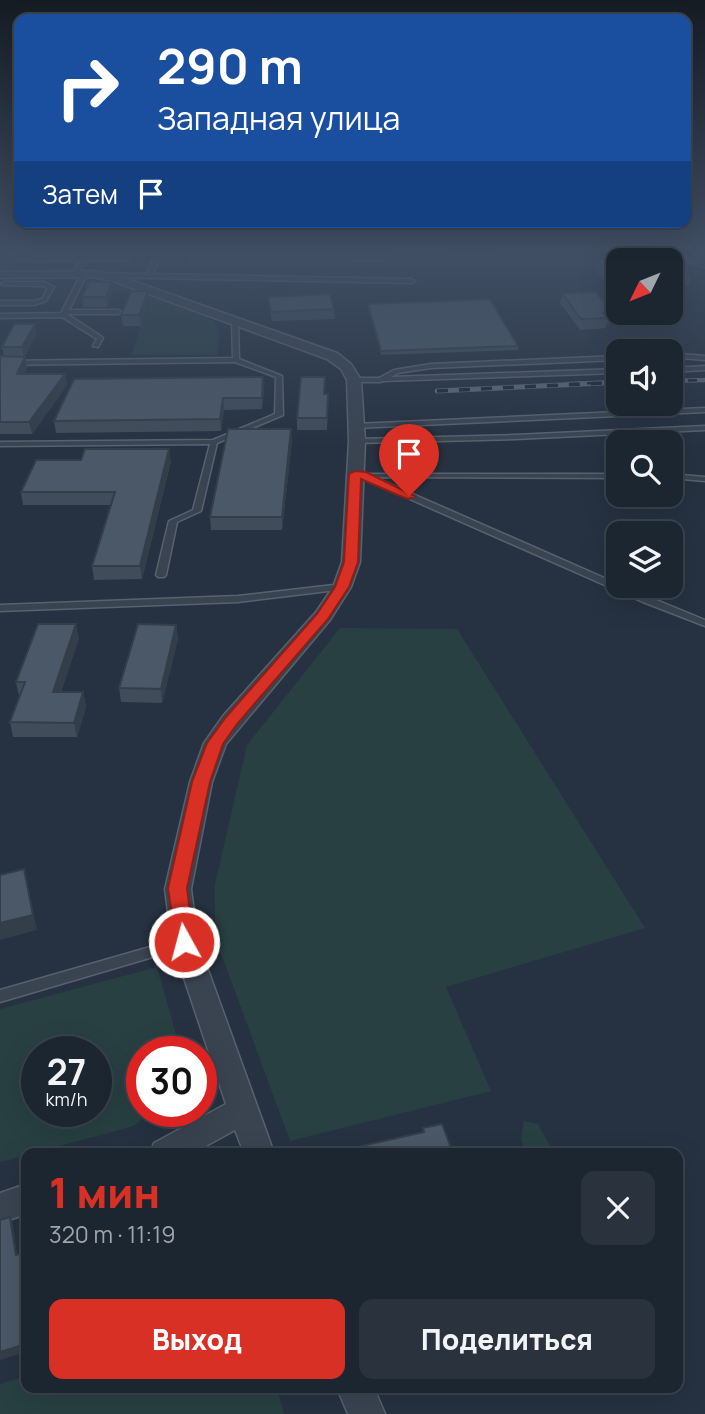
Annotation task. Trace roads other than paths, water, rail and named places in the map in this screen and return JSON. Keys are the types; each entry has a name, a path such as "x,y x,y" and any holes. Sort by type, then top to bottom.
{"street":[{"path":"218,315 332,356 346,367 354,380 357,440 358,475 351,562 342,587 323,616 215,743 201,782 178,888 184,942 257,1148"},
{"path":"174,1148 243,1111"},
{"path":"0,1208 21,1201"},
{"path":"357,1393 367,1414"}],"lane":[{"path":"0,316 32,315"},
{"path":"65,315 100,338 96,346"},
{"path":"235,321 236,360"},
{"path":"683,356 705,358"},
{"path":"380,380 412,367 606,359"},
{"path":"0,363 236,360 279,376 279,415 214,442 0,444"},
{"path":"683,369 705,368"},
{"path":"354,380 606,371"},
{"path":"356,426 705,410"},
{"path":"357,440 515,437 705,428"},
{"path":"161,575 173,521 197,511 214,442"},
{"path":"358,475 606,476"},
{"path":"358,475 705,623"},
{"path":"683,477 705,479"},
{"path":"0,608 238,599 342,587"},
{"path":"0,996 184,942"}],"railway":[{"path":"683,381 705,380"},
{"path":"569,384 606,382"},
{"path":"437,391 604,383"}]}
